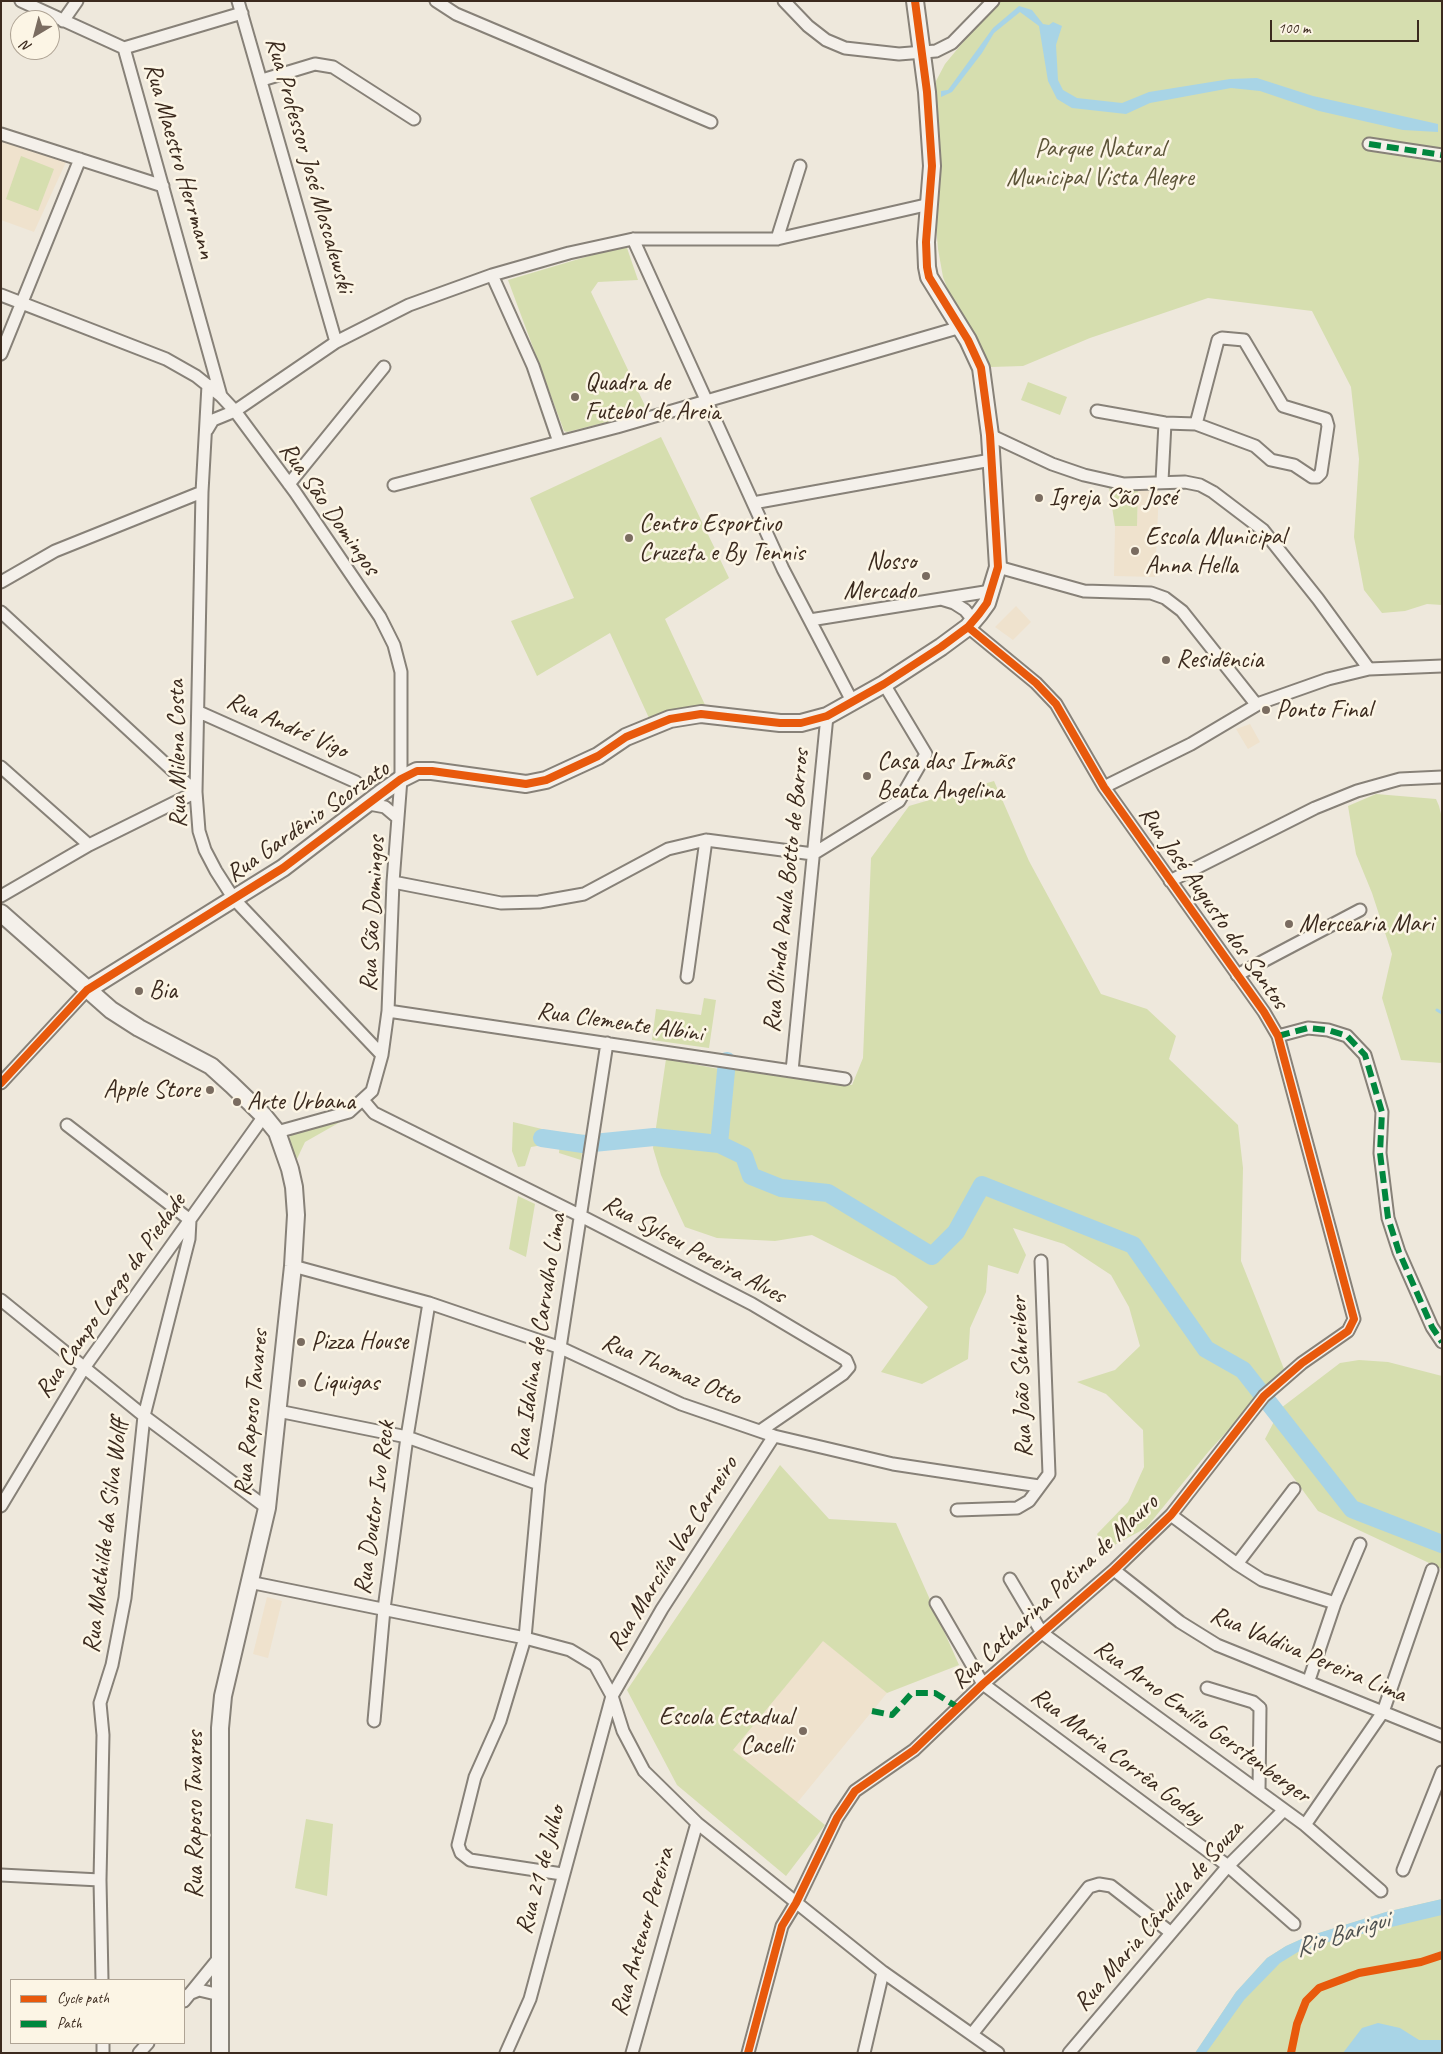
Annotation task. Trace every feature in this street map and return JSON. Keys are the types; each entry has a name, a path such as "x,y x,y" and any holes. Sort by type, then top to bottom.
{"street":[{"name":"Rua Maestro Herrmann","path":"21,1 124,48 221,396"},
{"path":"63,21 76,1"},
{"name":"Rua Professor José Moscalewski","path":"238,1 336,342"},
{"path":"436,1 456,14 711,122"},
{"path":"784,1 808,26 826,40 845,48 899,54 936,51 952,43 993,1"},
{"name":"Rua Gardênio Scorzato","path":"1,1083 87,990 284,868 401,779 417,772 432,771 526,784 546,780 598,756 626,737 670,719 702,714 780,723 802,723 827,716 884,684 971,624 987,603 998,568 990,435 981,368 961,328 929,277 926,242 932,166 922,53 915,1"},
{"path":"124,48 242,13"},
{"path":"262,80 315,64 333,67 414,118"},
{"path":"1,134 163,186"},
{"path":"1370,144 1442,155"},
{"path":"1,354 80,159"},
{"path":"777,239 800,166"},
{"path":"207,430 214,420 235,410 336,342 409,304 492,276 569,253 634,239 777,239 930,204"},
{"path":"634,239 753,502 810,620 852,701"},
{"path":"492,276 533,366 559,442"},
{"name":"Rua São Domingos","path":"1,295 146,350 196,376 221,396 235,410 289,484 380,617 394,645 401,672 401,779 393,882 388,1011 382,1055 372,1091 349,1112 276,1132"},
{"path":"394,485 559,442 961,328"},
{"path":"1098,411 1165,423 1196,424 1256,446 1271,460 1294,464 1312,477 1317,477 1322,473 1328,426 1326,419 1283,406 1244,340 1222,338 1218,340 1196,424"},
{"path":"196,376 212,360"},
{"path":"289,484 384,367"},
{"name":"Rua Milena Costa","path":"208,385 207,430 202,492 196,792 199,830 205,850 216,872 234,899 382,1055"},
{"path":"1162,481 1165,423"},
{"path":"990,435 1052,464 1084,475 1124,484 1162,481 1200,485 1227,501 1263,530 1318,599 1369,670"},
{"path":"753,502 991,460"},
{"path":"1,582 55,551 202,492"},
{"path":"998,568 1084,591 1151,593 1166,598 1182,611 1256,704"},
{"path":"810,620 991,591"},
{"name":"Rua José Augusto dos Santos","path":"940,598 954,603 965,610 971,624 1036,683 1056,704 1104,787 1278,1036 1354,1319"},
{"path":"1,612 196,792 89,845 1,896"},
{"path":"1104,787 1191,744 1256,704 1328,679 1369,670 1442,666"},
{"path":"393,882 501,903 563,899 584,894 668,849 706,840 813,854 899,801 926,754 884,684"},
{"name":"Rua André Vigo","path":"199,712 356,782"},
{"name":"Rua Olinda Paula Botto de Barros","path":"792,1071 827,716"},
{"path":"1,767 89,845"},
{"path":"1170,881 1315,808 1357,791 1400,779 1442,777"},
{"name":"Rua São Domingos","path":"370,804 385,807 398,818"},
{"path":"687,977 706,840"},
{"path":"1237,975 1360,910"},
{"name":"Rua Raposo Tavares","path":"1,913 87,990 139,1028 211,1066 264,1116 276,1132 290,1169 294,1187 296,1215 293,1266 267,1508 223,1696 220,1728 220,2053"},
{"name":"Rua Clemente Albini","path":"388,1011 845,1079"},
{"path":"1278,1036 1308,1028 1328,1030 1347,1036 1365,1055 1382,1112 1380,1153 1388,1218 1399,1252 1432,1327 1442,1342"},
{"name":"Rua Idalina de Carvalho Lima","path":"562,1874 470,1860 460,1853 458,1846 476,1777 500,1721 525,1638 539,1484 607,1043"},
{"name":"Rua Sylseu Pereira Alves","path":"363,1100 374,1113 752,1304 846,1360 849,1368 760,1430"},
{"name":"Rua Campo Largo da Piedade","path":"1,1506 84,1368 264,1116"},
{"path":"66,1125 190,1220"},
{"name":"Rua Mathilde da Silva Wolff","path":"102,1979 100,1880 103,1735 100,1703 112,1664 125,1598 144,1416 189,1239 190,1220"},
{"name":"Rua João Schreiber","path":"957,1510 1017,1508 1029,1501 1048,1474 1041,1261"},
{"name":"Rua Thomaz Otto","path":"293,1266 429,1303 561,1348 682,1404 774,1436 893,1464 1039,1486"},
{"path":"1,1300 144,1416 267,1508"},
{"name":"Rua Doutor Ivo Reck","path":"374,1721 384,1609 407,1437 429,1303"},
{"name":"Rua Catharina Potina de Mauro","path":"748,2053 782,1926 796,1903 837,1818 855,1791 914,1750 983,1684 1114,1570 1171,1515 1264,1396 1302,1362 1348,1331 1354,1319"},
{"path":"278,1411 407,1437 539,1484"},
{"name":"Rua Marcília Vaz Carneiro","path":"612,1696 662,1610 774,1436"},
{"path":"1237,1564 1294,1489"},
{"path":"1171,1515 1237,1564 1262,1580 1335,1603"},
{"path":"1309,1680 1335,1603 1360,1544"},
{"name":"Rua Valdiva Pereira Lima","path":"1114,1570 1180,1622 1217,1645 1309,1680 1442,1736"},
{"path":"1305,1825 1383,1712 1432,1570"},
{"name":"Rua Arno Emílio Gerstenberger","path":"1010,1579 1042,1633 1305,1825 1381,1891"},
{"name":"Rua Marcília Vaz Carneiro","path":"249,1582 525,1638 570,1650 595,1665 612,1696 623,1731 644,1771 697,1823 884,1972 998,2053"},
{"name":"Rua Maria Corrêa Godoy","path":"936,1604 983,1684 1228,1866 1294,1924"},
{"path":"1207,1688 1253,1702 1260,1708 1258,1791"},
{"name":"Rua 21 de Julho","path":"506,2053 530,1999 562,1874 612,1696"},
{"path":"1403,1870 1442,1772"},
{"name":"Rua Maria Cândida de Souza","path":"1069,2053 1228,1866 1284,1810"},
{"name":"Rua Antenor Pereira","path":"635,2052 697,1823"},
{"path":"1,1875 100,1880"},
{"path":"972,2034 1088,1887 1099,1884 1111,1886 1170,1932"},
{"path":"187,1998 219,1958"},
{"path":"864,2053 884,1972"},
{"path":"187,1998 199,1990 220,1995"}],"shaded area":[{"path":"1,141 66,162 34,232 1,220"},
{"name":"Escola Municipal Anna Hella","path":"1138,490 1159,491 1155,577 1114,576 1115,526 1137,526"},
{"path":"1016,606 1031,622 1013,640 995,627"},
{"path":"1250,724 1260,742 1248,749 1236,729"},
{"path":"267,1597 282,1601 268,1658 253,1654"},
{"name":"Escola Estadual Cacelli","path":"823,1640 887,1693 797,1803 733,1750"}],"green space":[{"name":"Parque Natural Municipal Vista Alegre","path":"997,1 1442,1 1442,605 1427,604 1405,611 1382,613 1364,590 1354,537 1359,459 1351,387 1312,311 1208,298 1090,338 1023,366 991,367 977,348 951,298 943,277 938,249 936,226 938,186 936,81 945,64"},
{"path":"21,156 54,169 38,211 6,199"},
{"path":"626,245 638,280 598,282 591,292 648,412 567,432 564,431 508,280"},
{"path":"1028,382 1067,397 1060,415 1021,400"},
{"name":"Centro Esportivo Cruzeta e By Tennis","path":"661,437 729,578 665,619 706,707 649,718 610,633 537,676 511,621 574,598 530,498"},
{"path":"1109,488 1138,490 1137,526 1115,526"},
{"path":"994,781 1029,861 1101,994 1147,1009 1176,1036 1169,1059 1238,1125 1243,1168 1241,1261 1284,1369 1209,1451 1146,1528 1105,1550 1097,1534 1128,1502 1144,1467 1143,1430 1106,1394 1077,1382 1115,1370 1140,1346 1129,1307 1111,1275 1064,1244 1013,1228 1026,1255 1018,1274 988,1265 986,1292 970,1328 968,1359 922,1384 881,1372 928,1307 895,1277 812,1235 775,1241 717,1238 685,1227 661,1175 653,1148 666,1059 719,1069 763,1070 852,1085 863,1058 871,858 909,806"},
{"path":"1376,794 1436,799 1442,818 1442,1063 1401,1060 1382,998 1392,954 1372,893 1356,854 1348,806"},
{"path":"704,998 716,1000 709,1048 652,1040 656,1009 701,1015"},
{"path":"342,1121 305,1142 296,1161 289,1139 291,1135 296,1132"},
{"path":"513,1122 542,1129 543,1145 531,1147 525,1166 518,1167 512,1151"},
{"path":"561,1132 584,1135 581,1160 559,1153"},
{"path":"518,1196 535,1204 526,1257 509,1249"},
{"path":"1359,1360 1388,1362 1442,1376 1442,1569 1318,1511 1265,1439 1281,1408 1340,1363"},
{"path":"780,1465 829,1519 896,1523 959,1665 887,1693 823,1641 733,1750 825,1825 786,1876 677,1785 627,1690"},
{"path":"306,1819 333,1824 327,1896 295,1888"},
{"path":"1442,1899 1442,2053 1195,2053 1236,1992 1267,1958 1286,1946 1306,1937 1386,1912"}],"water":[{"path":"1019,6 1032,10 1043,24 1049,25 1053,22 1062,26 1056,45 1058,80 1063,90 1077,98 1122,103 1149,92 1230,79 1257,78 1313,96 1438,124 1438,132 1403,130 1319,111 1260,91 1231,88 1150,103 1126,114 1072,108 1057,99 1048,81 1039,26 1020,12 994,33 982,53 952,92 941,97 941,91 948,90 993,28"},
{"name":"Rio Barigui","path":"1442,1899 1442,1915 1324,1943 1298,1952 1280,1963 1244,2000 1206,2053 1195,2053 1236,1992 1267,1958 1286,1946 1306,1937 1386,1912"},
{"path":"1378,2023 1400,2028 1419,2040 1442,2040 1442,2053 1343,2053 1362,2028"}],"waterway":[{"path":"1437,1010 1442,1013"},
{"path":"719,1144 727,1061"},
{"path":"542,1138 583,1144 654,1137 719,1144 744,1156 751,1176 781,1188 828,1193 932,1256 956,1232 982,1185 1133,1245 1206,1349 1243,1370 1352,1509 1442,1544"}],"marked path":[{"path":"1369,144 1442,155"},
{"path":"1278,1036 1308,1028 1328,1030 1347,1036 1365,1055 1382,1112 1380,1153 1388,1218 1399,1252 1432,1327 1442,1342"},
{"path":"872,1711 892,1715 912,1693 935,1693 959,1708"}],"cycle path":[{"path":"1,1083 87,990 283,868 401,779 417,771 432,771 526,784 546,780 598,756 626,737 670,719 701,714 780,723 801,723 827,716 884,684 941,647 968,627 979,614 987,603 998,567 990,435 981,368 968,340 929,277 927,267 926,242 932,166 927,92 915,1"},
{"path":"748,2053 782,1926 796,1903 837,1818 855,1791 914,1750 983,1684 1114,1570 1171,1515 1264,1396 1302,1363 1348,1331 1354,1319 1278,1036 1264,1012 1104,787 1056,704 1036,683 968,627"},
{"path":"1291,2053 1297,2024 1306,2001 1319,1988 1359,1973 1421,1962 1442,1955"}],"place":[{"name":"Quadra de Futebol de Areia","path":"575,397"},
{"name":"Igreja São José","path":"1039,498"},
{"name":"Centro Esportivo Cruzeta e By Tennis","path":"629,538"},
{"name":"Escola Municipal Anna Hella","path":"1135,551"},
{"name":"Nosso Mercado","path":"926,576"},
{"name":"Residência","path":"1166,660"},
{"name":"Ponto Final","path":"1266,710"},
{"name":"Casa das Irmãs Beata Angelina","path":"867,776"},
{"name":"Mercearia Mari","path":"1289,924"},
{"name":"Bia","path":"139,991"},
{"name":"Apple Store","path":"210,1090"},
{"name":"Arte Urbana","path":"237,1102"},
{"name":"Pizza House","path":"301,1342"},
{"name":"Liquigas","path":"302,1383"},
{"name":"Escola Estadual Cacelli","path":"803,1731"}]}
